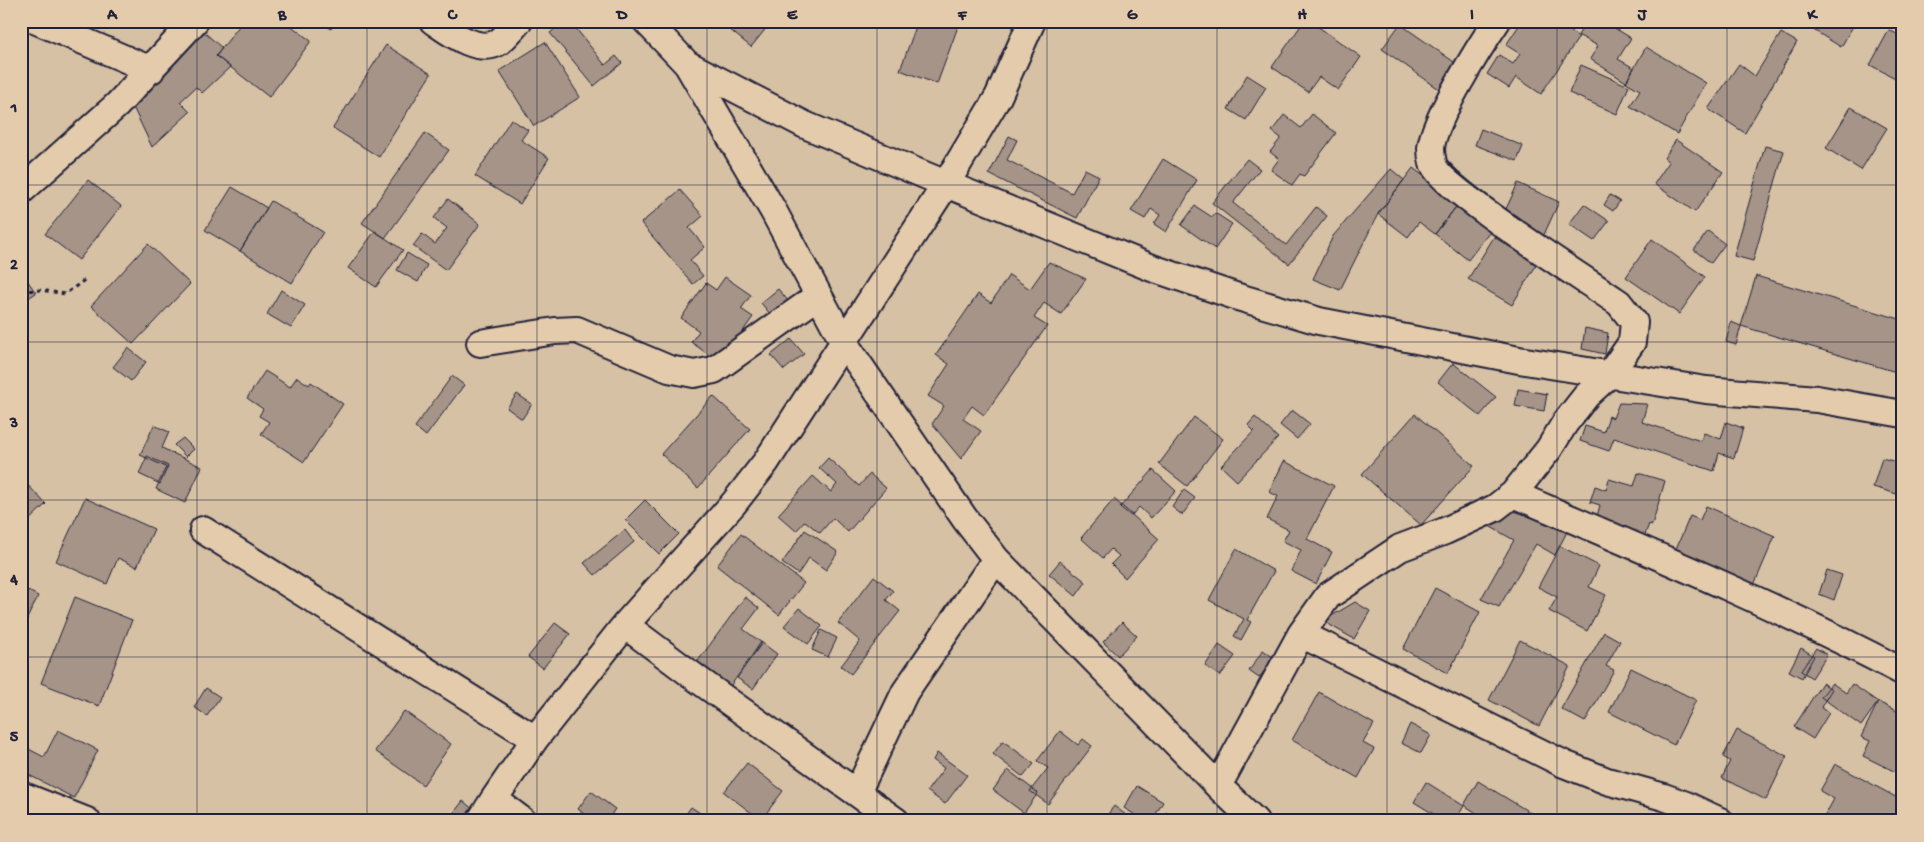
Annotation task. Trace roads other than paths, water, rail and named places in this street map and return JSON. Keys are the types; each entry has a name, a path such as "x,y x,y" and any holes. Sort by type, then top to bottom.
{"street":[{"path":"37,21 151,70"},
{"path":"21,191 117,105 195,21"},
{"path":"433,21 462,40 480,46 498,42 519,21"},
{"path":"646,21 688,64 774,212 843,341 955,504 996,559 1218,786 1255,821"},
{"path":"480,821 535,739 625,625 734,503 766,462 946,184 998,97 1032,21"},
{"path":"1218,786 1301,634 1328,596 1400,548 1445,531 1495,508 1513,494 1548,450 1586,396 1610,374 1632,342 1634,322 1619,303 1467,200 1433,166 1431,148 1437,126 1486,38 1498,21"},
{"path":"688,64 805,125 946,184 1152,268 1319,322 1403,339 1706,390 1817,399 1903,414"},
{"path":"480,343 555,331 577,330 669,369 694,374 714,370 818,296"},
{"path":"1513,494 1676,563 1848,643 1903,672"},
{"path":"203,530 535,739"},
{"path":"857,793 905,692 996,559"},
{"path":"625,625 896,821"},
{"path":"1301,634 1564,764 1607,782 1678,802 1720,821"},
{"path":"21,795 87,821"},
{"path":"494,799 523,821"}]}
